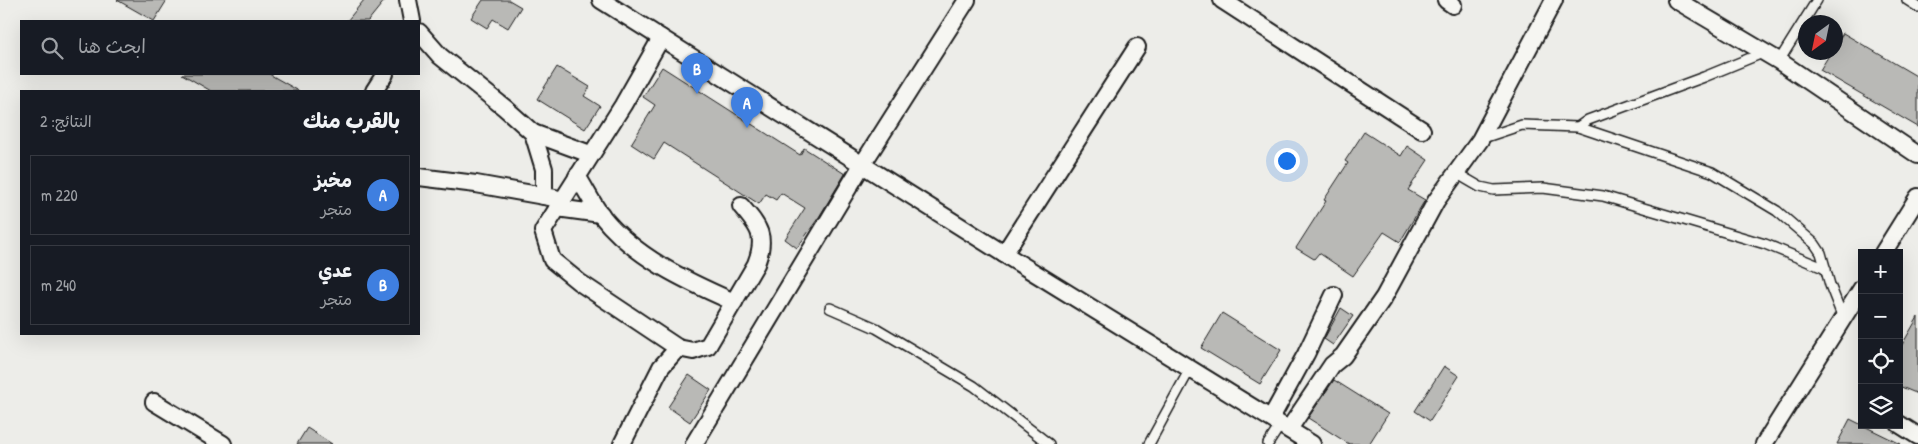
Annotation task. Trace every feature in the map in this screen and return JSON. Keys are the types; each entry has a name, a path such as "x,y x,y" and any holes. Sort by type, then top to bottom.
{"street":[{"path":"408,0 412,20"},
{"path":"601,0 1004,254 1312,444"},
{"path":"694,444 862,165 967,0"},
{"path":"1222,0 1422,130"},
{"path":"1280,424 1343,356 1384,297 1436,201 1480,140 1554,0"},
{"path":"1676,0 1772,56 1918,155"},
{"path":"420,33 440,56 533,133 590,154"},
{"path":"661,38 622,105 543,231 552,260 579,282 678,348 693,350 708,346 760,254 761,239 757,225 741,206"},
{"path":"1004,254 1137,47"},
{"path":"375,90 384,75"},
{"path":"533,133 544,169 544,196"},
{"path":"577,176 601,214 634,247 688,282 734,302"},
{"path":"420,178 476,184 544,196 560,203 601,214"},
{"path":"1886,249 1918,197"},
{"path":"1764,444 1858,294"},
{"path":"1280,424 1306,354 1334,295"},
{"path":"622,444 662,367 678,348"},
{"path":"154,402 223,444"},
{"path":"1903,427 1918,436"}],"lane":[{"path":"1578,127 1588,120 1704,77 1772,56 1817,0"},
{"path":"1907,0 1918,7"},
{"path":"1480,140 1522,126 1578,127 1712,172 1777,211 1815,244 1821,253 1843,318"},
{"path":"1456,173 1480,187 1494,190 1543,188 1603,196 1765,244 1826,269"},
{"path":"830,308 876,328 974,386 1049,444"},
{"path":"1149,444 1190,370"},
{"path":"1268,444 1280,424"}],"building":[{"path":"117,0 167,0 155,20"},
{"path":"364,0 385,0 369,20 348,20"},
{"path":"483,0 509,0 521,7 508,28 493,19 487,28 471,18"},
{"path":"1843,33 1918,77 1918,127 1820,70 1826,60 1843,60"},
{"path":"557,67 590,87 584,96 600,106 585,129 537,99"},
{"path":"662,67 800,155 804,148 845,174 819,217 797,248 785,239 805,208 781,193 776,200 766,194 759,204 664,143 654,159 631,144 655,105 643,97"},
{"path":"184,75 271,75 297,90 209,90"},
{"path":"1364,132 1401,156 1407,146 1428,160 1408,190 1425,200 1400,242 1384,232 1353,276 1319,253 1314,259 1296,248 1326,201 1324,200 1348,163 1345,161"},
{"path":"1341,308 1353,316 1333,345 1324,339"},
{"path":"1222,313 1281,350 1260,384 1201,348"},
{"path":"1918,317 1918,394 1903,388 1903,343"},
{"path":"1444,366 1459,376 1430,421 1415,411"},
{"path":"689,375 711,390 690,422 668,407"},
{"path":"1334,380 1388,414 1369,444 1349,444 1308,418"},
{"path":"1850,419 1858,423 1858,429 1870,429 1901,444 1837,444"},
{"path":"307,428 332,444 297,444"}],"place":[{"name":"عدي","path":"697,94"},
{"name":"مخبز","path":"747,128"}]}
